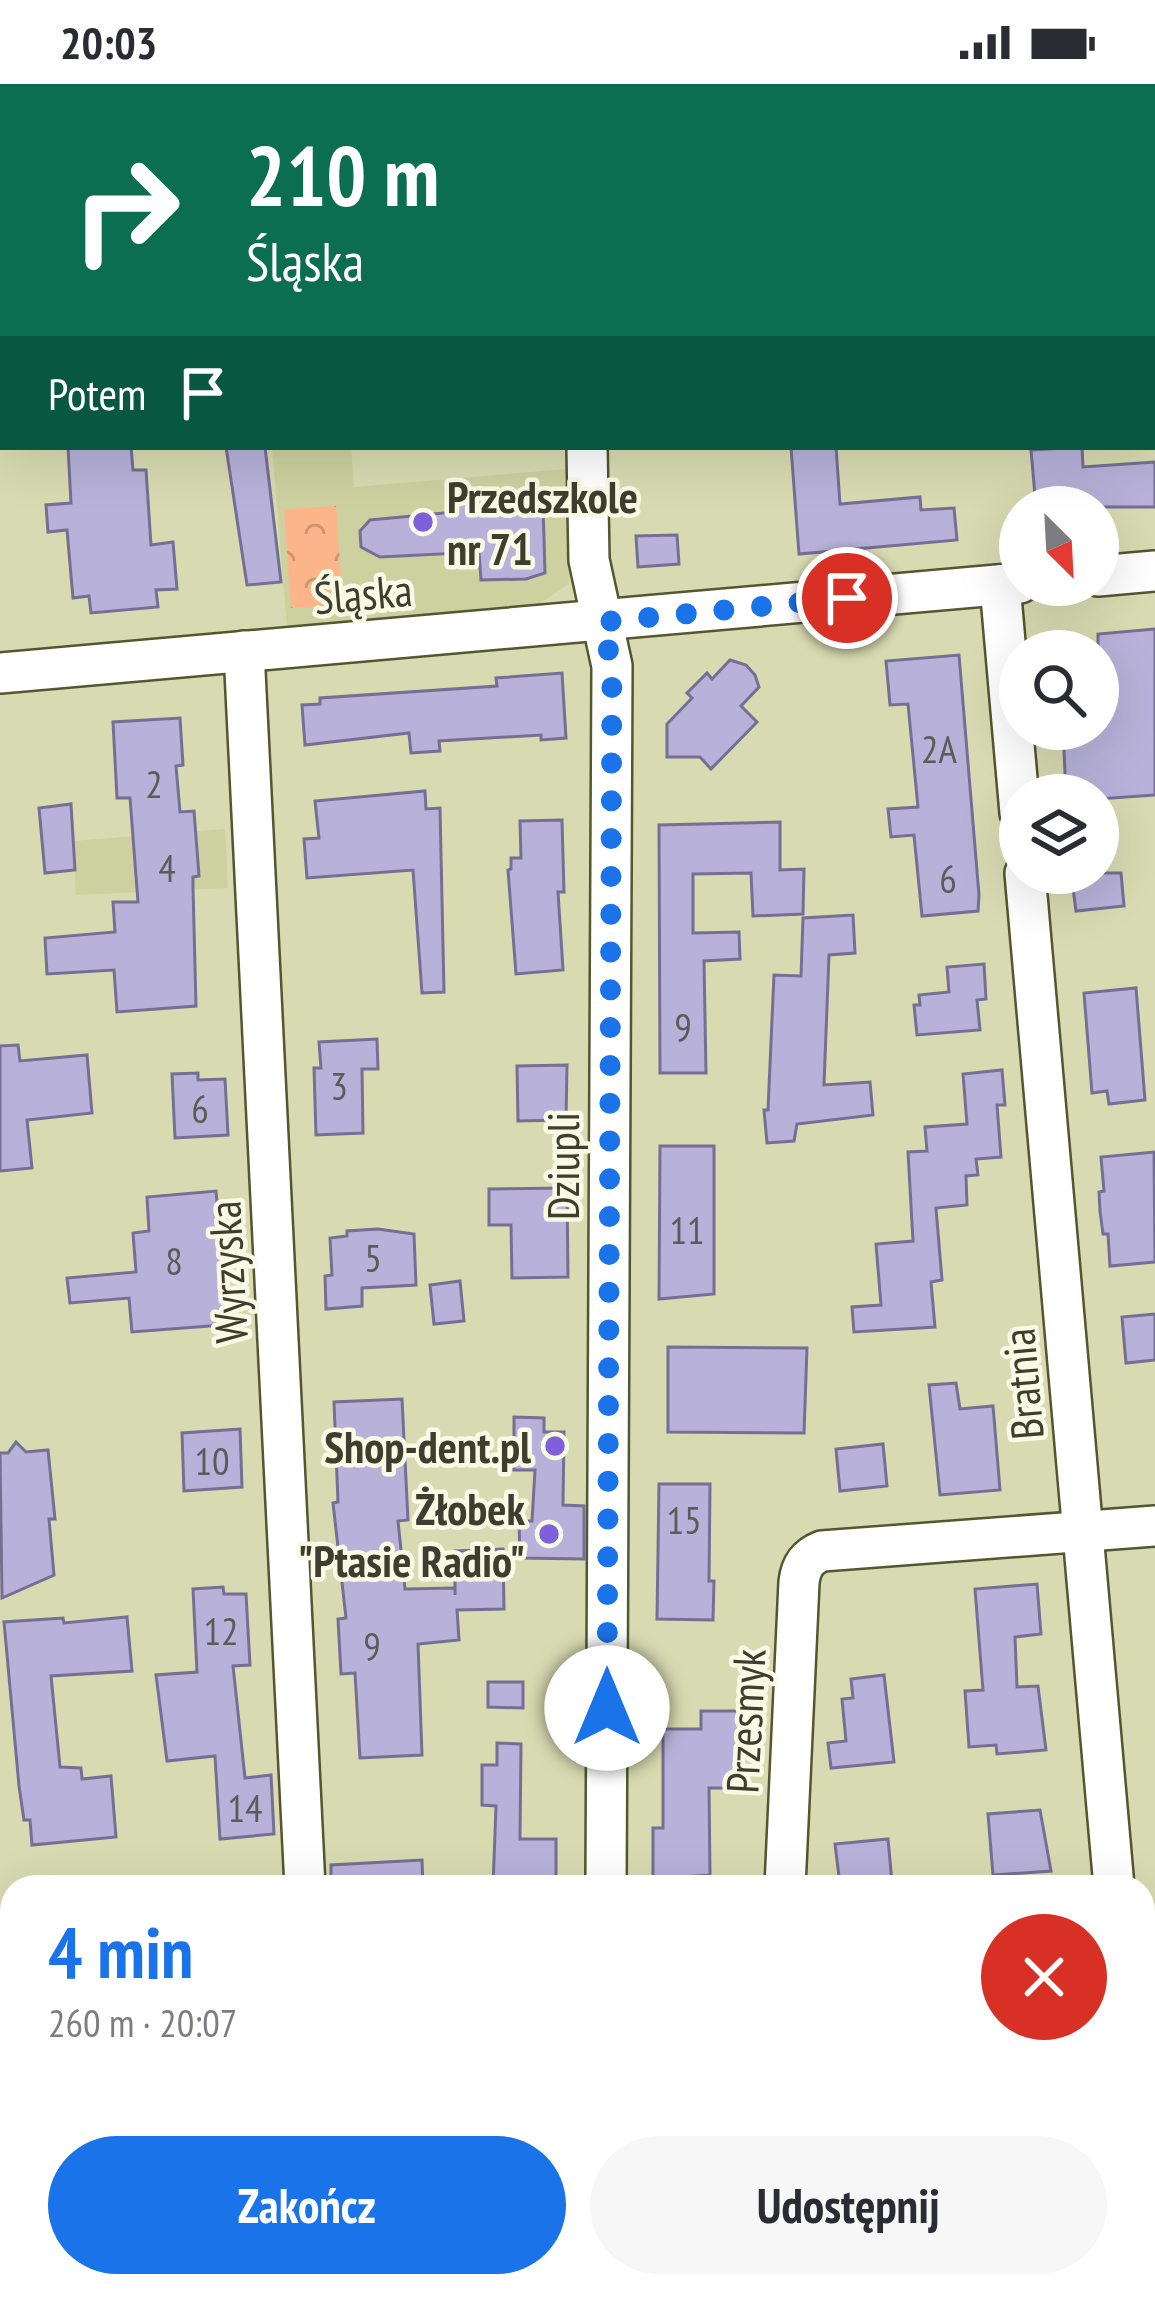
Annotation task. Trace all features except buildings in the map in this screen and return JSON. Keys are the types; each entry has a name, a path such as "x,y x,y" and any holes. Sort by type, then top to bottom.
{"street":[{"name":"Dziupli","path":"587,450 590,560 612,666 606,1875"},
{"path":"1119,574 1155,571"},
{"name":"Śląska","path":"0,673 999,585"},
{"path":"1011,606 1018,774"},
{"name":"Wyrzyska","path":"244,651 304,1875"},
{"name":"Bratnia","path":"1027,894 1113,1875"},
{"path":"1083,1532 1155,1526"},
{"name":"Przesmyk","path":"786,1875 799,1582 806,1562 822,1550 1083,1532"}],"shaded area":[{"name":"Przedszkole nr 71","path":"272,450 351,450 354,487 566,469 569,584 539,604 287,627"},
{"path":"225,829 228,888 76,895 73,841"}],"green space":[{"path":"336,506 343,605 291,608 284,509"}],"place":[{"name":"Przedszkole nr 71","path":"423,522"},
{"name":"Shop-dent.pl","path":"555,1446"},
{"name":"Żłobek \"Ptasie Radio\"","path":"549,1534"}],"route":[{"path":"607,1708 612,666 602,622 847,598"}]}
